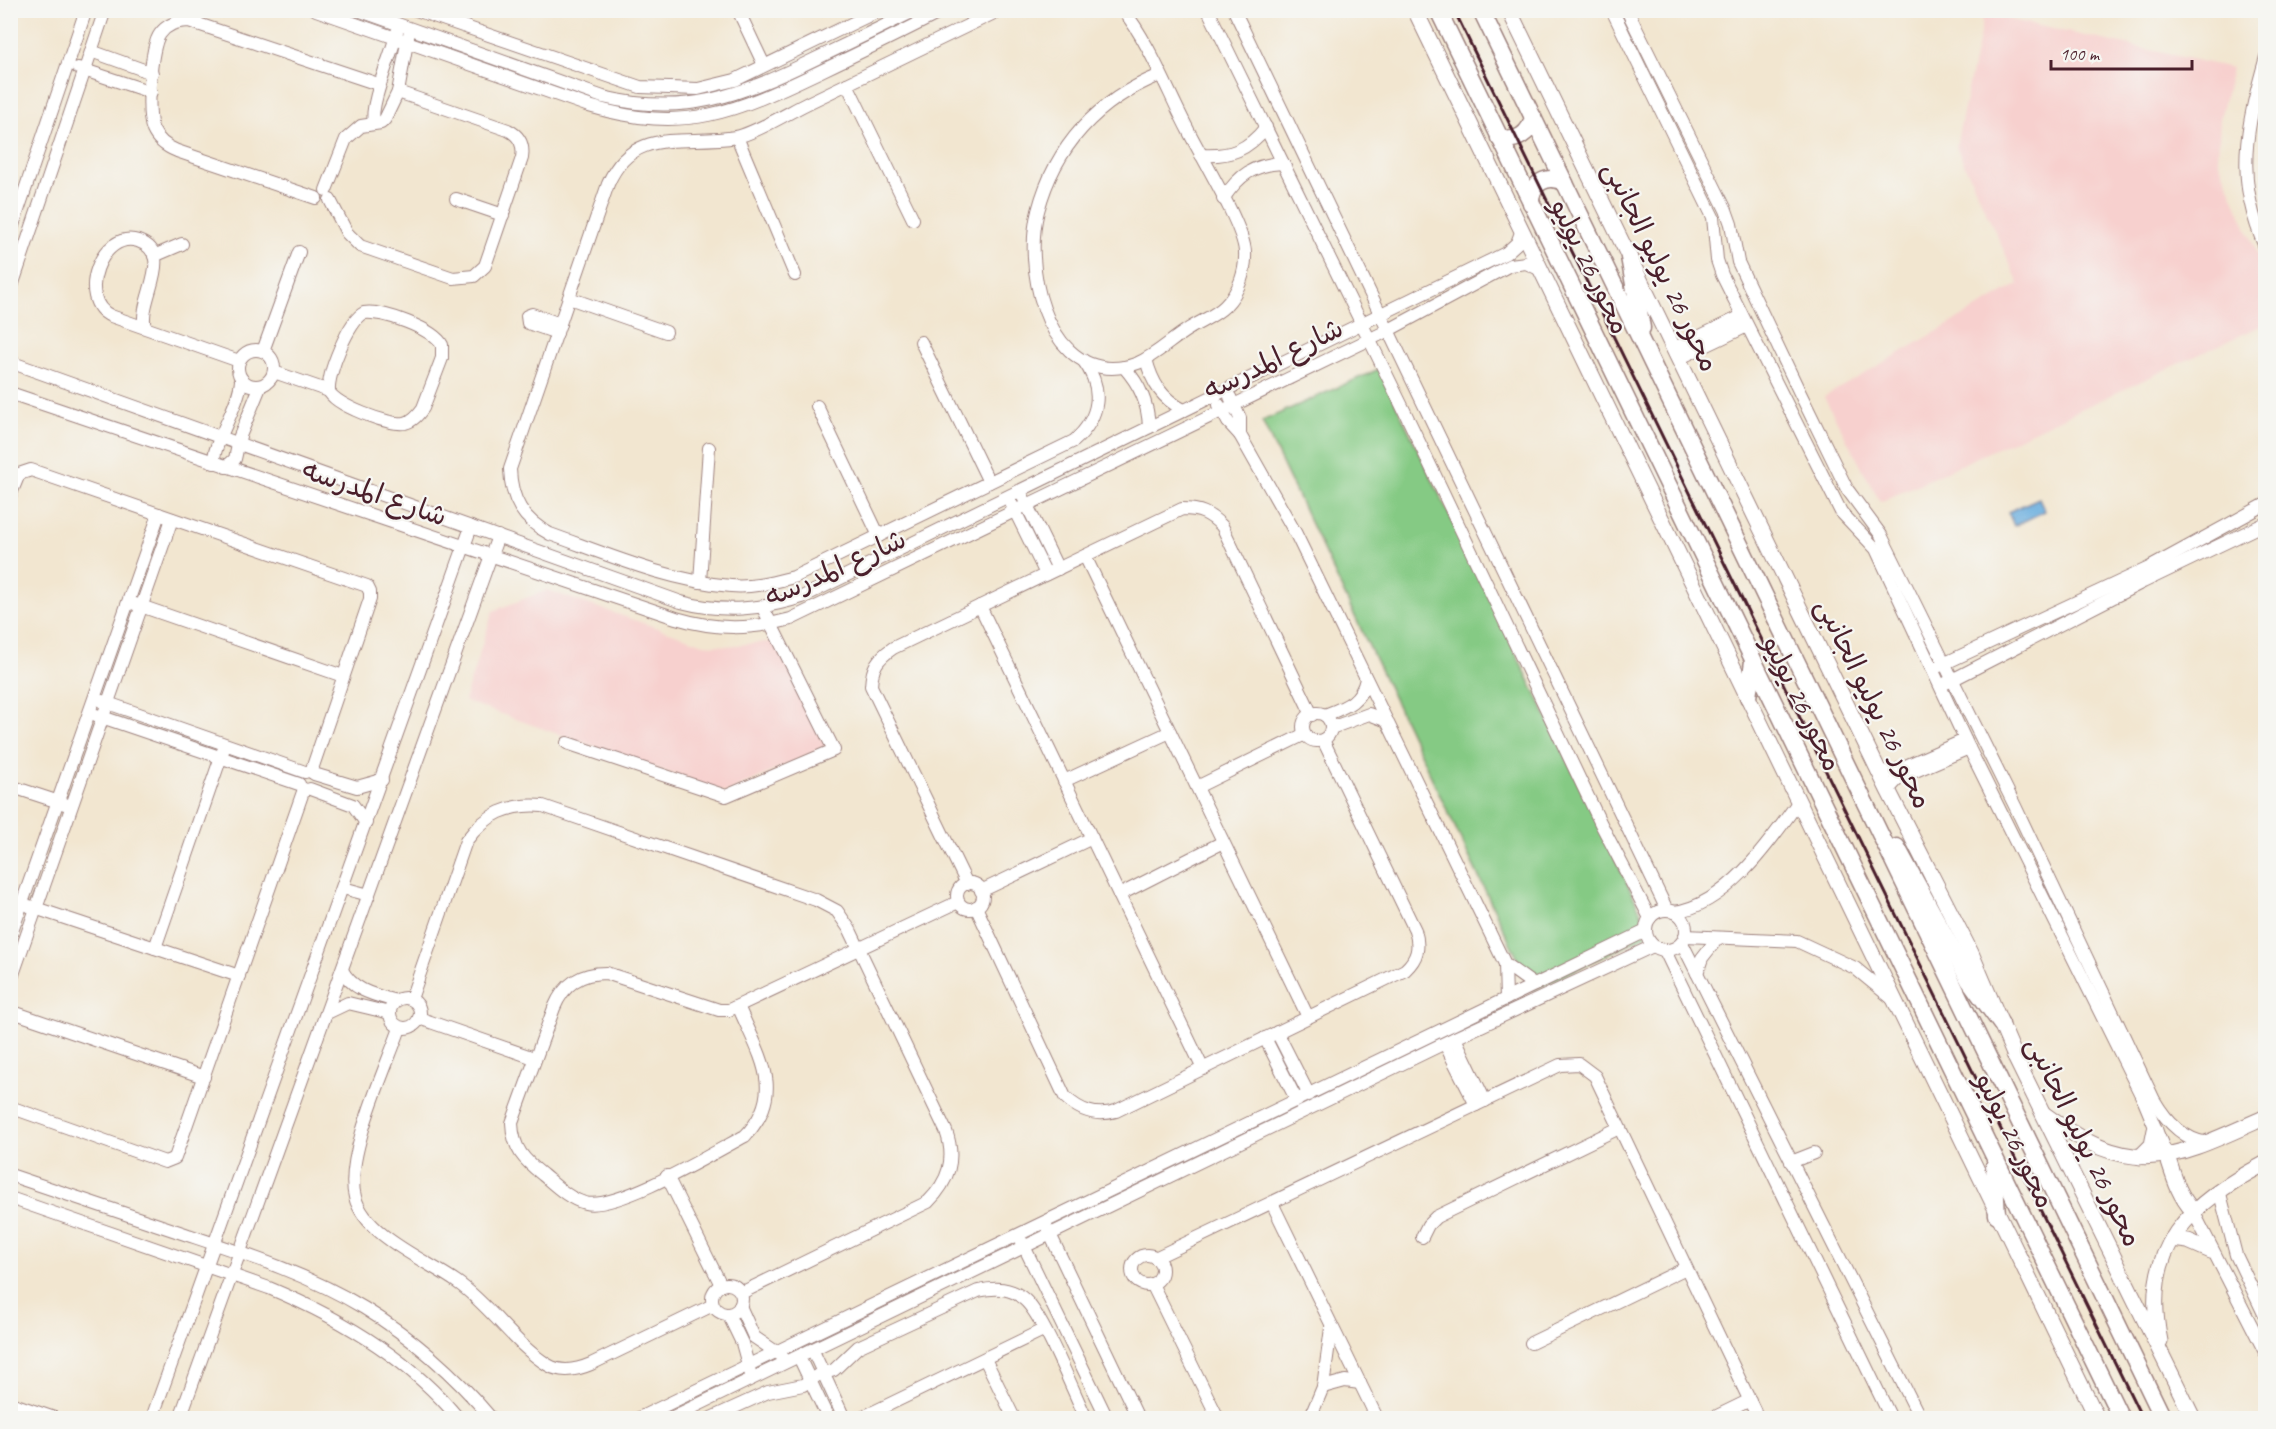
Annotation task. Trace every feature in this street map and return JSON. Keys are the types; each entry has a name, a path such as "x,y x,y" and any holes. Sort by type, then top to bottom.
{"highway":[{"name":"محور 26 يوليو","path":"1438,10 2121,1419"},
{"name":"محور 26 يوليو","path":"1481,10 2163,1419"},
{"path":"1499,138 1515,139 1524,135 1533,117"},
{"path":"1531,203 1534,188 1541,181 1551,178 1565,183"},
{"path":"1629,257 1646,350"},
{"path":"1748,697 1753,661"},
{"path":"1868,809 1890,835 1973,986 2001,1024"},
{"path":"1994,1156 1997,1215"}],"main road":[{"path":"1415,10 2097,1419"},
{"name":"محور 26 يوليو الجانبى","path":"1509,10 1888,790 1971,953 2041,1112 2193,1419"},
{"path":"2041,1112 2087,1143 2121,1155 2140,1157 2167,1156 2207,1143 2265,1117"},
{"path":"2140,1157 2152,1144 2156,1130"},
{"path":"2167,1156 2176,1186 2183,1200 2193,1211"},
{"path":"2165,1363 2154,1314 2156,1288 2162,1262 2172,1239 2193,1211 2219,1190 2265,1163"},
{"path":"2172,1239 2188,1241 2211,1251"}],"street":[{"path":"10,234 86,10"},
{"path":"10,292 105,10"},
{"path":"316,10 607,111 645,119 683,120 722,114 758,101 945,10"},
{"path":"358,10 586,92 620,101 654,106 689,105 741,93 916,10"},
{"path":"416,10 640,87 698,89 735,80 853,23 866,14 880,10"},
{"path":"738,10 764,65"},
{"path":"847,10 859,38"},
{"path":"1000,10 737,137 655,142 639,147 625,156 614,168 608,183 510,469 510,486 515,502 524,516 536,527 550,534 660,572 700,582 733,586 764,585 784,579 879,536 1074,441 1086,430 1094,417 1098,402 1097,387 1092,372 1054,330 1042,309 1034,268 1033,241 1039,207 1055,166 1082,126 1119,95 1160,75"},
{"path":"1083,360 1102,366 1124,367 1146,359 1167,343 1225,307 1240,282 1244,268 1244,239 1132,21 1123,10"},
{"path":"1208,10 1601,824 1650,918"},
{"path":"1234,10 1387,331 1671,911 1684,922 1683,940 1697,973 1920,1419"},
{"path":"1612,10 1713,218 1719,267 1745,321 1841,512 1876,549 1939,687 2144,1101 2167,1156"},
{"path":"1627,10 1730,218 1738,262 1799,391 1847,489 1879,530 2018,813 2159,1109 2186,1136 2207,1143"},
{"path":"866,14 874,31"},
{"path":"378,84 189,21 172,24 159,36 154,52 151,92 152,128 169,148 316,198 319,191 328,195 350,238 360,246 460,279 474,276 485,266 522,158 524,151 519,138 508,130 398,92"},
{"path":"328,195 346,139 355,130 374,122 383,121 398,92 404,27"},
{"path":"374,122 378,84 401,41"},
{"path":"91,51 152,73"},
{"path":"2265,57 2251,110 2244,165 2249,203 2265,249"},
{"path":"67,65 151,92"},
{"path":"847,84 913,219"},
{"path":"1201,155 1221,156 1239,152 1255,142 1266,127"},
{"path":"737,137 795,275"},
{"path":"1686,163 1699,157"},
{"path":"1223,199 1234,182 1248,170 1265,164 1283,163"},
{"path":"456,199 503,215"},
{"name":"شارع المدرسه","path":"10,362 697,606 730,610 763,608 802,597 1506,253 1516,243 1522,230"},
{"path":"145,328 143,311 156,272 154,256 150,249 137,241 121,240 103,256 93,288 95,302 104,313 145,328 239,361"},
{"path":"154,256 182,244"},
{"path":"263,351 299,252"},
{"name":"شارع المدرسه","path":"10,393 464,548 694,623 733,628 771,624 791,619 1014,509 1387,331 1510,265 1526,263 1541,270"},
{"path":"569,298 666,332"},
{"path":"274,372 329,391 339,403 390,422 405,423 412,420 423,408 447,343 429,331 376,313 364,313 350,326 329,379 329,391"},
{"path":"1675,354 1745,321"},
{"path":"921,342 989,482"},
{"path":"263,351 271,358 274,372 269,381 260,387 238,443 235,459 220,465 214,451 222,438 240,392 239,361 246,352 263,351"},
{"path":"1146,359 1154,384 1162,395 1184,410"},
{"path":"1124,367 1133,377 1143,395 1149,427"},
{"path":"241,380 250,386 260,387"},
{"path":"1227,390 1240,418 1240,435"},
{"path":"1785,398 1799,391"},
{"path":"1214,396 1240,435 1296,534 1505,964 1506,999"},
{"path":"817,406 879,536"},
{"path":"700,582 709,448"},
{"path":"10,496 19,474 31,470 367,586 371,596 310,773 298,778 304,787"},
{"path":"1020,490 1052,572"},
{"path":"1007,496 1052,572"},
{"path":"1939,687 2265,504"},
{"path":"967,884 871,686 872,670 880,657 1182,509 1197,509 1211,515 1222,526 1318,715 1331,728"},
{"path":"10,937 159,514"},
{"path":"10,983 172,519"},
{"path":"1931,670 2088,604 2265,523"},
{"path":"152,1419 471,526"},
{"path":"180,1419 498,536"},
{"path":"1085,556 1308,1017"},
{"path":"614,596 619,579"},
{"path":"128,601 344,676"},
{"path":"980,606 1203,1069"},
{"path":"567,743 724,796 834,750 763,608"},
{"path":"1975,650 1983,664"},
{"path":"1331,728 1329,735 1323,740 1313,741 1305,734 1305,721 1353,703 1360,696 1366,679"},
{"path":"94,699 351,786 364,786 381,780"},
{"path":"1353,703 1359,716"},
{"path":"89,712 346,801 358,810 366,823"},
{"path":"1331,728 1369,714 1387,721"},
{"path":"1064,781 1170,732"},
{"path":"1197,787 1305,734"},
{"path":"976,907 1065,1097 1073,1105 1083,1111 1106,1114 1203,1069 1405,970 1413,962 1419,941 1323,740"},
{"path":"155,948 225,744"},
{"path":"1879,771 1892,772 1967,744"},
{"path":"1888,790 1899,778 1967,744"},
{"path":"10,786 72,807"},
{"path":"346,801 351,786"},
{"path":"10,1107 169,1162 177,1154 304,787"},
{"path":"639,1419 1614,947 1646,931 1650,918 1661,911 1699,906 1714,897 1776,834 1799,801"},
{"path":"411,999 466,841 478,825 492,814 508,807 525,804 543,806 827,904 844,920 860,948 946,1131 951,1143 950,1170 940,1190 928,1202 741,1293"},
{"path":"2004,820 2018,813"},
{"path":"981,891 1092,838"},
{"path":"1119,895 1223,842"},
{"path":"967,884 976,885 981,891 982,898 976,907 966,909 958,902 957,892 967,884"},
{"path":"343,888 369,895"},
{"path":"739,1008 766,1071 768,1089 765,1107 757,1123 745,1136 609,1203 585,1203 574,1199 523,1159 514,1142 512,1123 534,1058 559,996 566,987 584,976 606,973 719,1010 739,1008 958,902"},
{"path":"22,904 239,976"},
{"path":"1646,931 1659,948 1891,1419"},
{"path":"1697,973 1702,958 1717,939"},
{"path":"671,1419 1450,1041 1620,962 1659,948 1683,940 1797,941 1855,968 1896,1002"},
{"path":"1614,947 1620,962"},
{"path":"1505,964 1534,985"},
{"path":"342,970 350,982 361,990 396,1001 411,999"},
{"path":"357,1003 361,990"},
{"path":"396,1001 390,1013 393,1022 400,1028 411,1027 419,1018 419,1009 411,999"},
{"path":"327,1013 340,1004 357,1003 390,1013"},
{"path":"10,1011 204,1077"},
{"path":"419,1018 534,1058"},
{"path":"400,1028 352,1170 355,1198 370,1223 459,1283 549,1366 562,1370 577,1370 591,1364 713,1305"},
{"path":"1277,1032 1309,1095"},
{"path":"1265,1038 1297,1101"},
{"path":"1450,1041 1480,1103"},
{"path":"1152,1284 1139,1283 1133,1276 1132,1266 1141,1256 1155,1258 1560,1065 1573,1063 1585,1067 1594,1076 1758,1419"},
{"path":"1355,1073 1362,1084"},
{"path":"1263,1118 1269,1130"},
{"path":"1422,1237 1428,1225 1436,1217 1619,1128"},
{"path":"1791,1162 1814,1153"},
{"path":"10,1175 216,1244 323,1286 364,1308 439,1364 491,1419"},
{"path":"667,1176 721,1285"},
{"path":"2219,1190 2235,1255 2265,1318"},
{"path":"10,1198 208,1267 310,1306 350,1326 386,1351 421,1379 459,1419"},
{"path":"1272,1203 1377,1419"},
{"path":"2193,1211 2211,1251 2264,1346"},
{"path":"1044,1223 1138,1419"},
{"path":"1019,1236 1107,1419"},
{"path":"1152,1284 1161,1274 1161,1265 1155,1258"},
{"path":"1531,1343 1686,1268"},
{"path":"1152,1284 1218,1419"},
{"path":"740,1306 728,1314 722,1313 713,1305 712,1293 721,1285 732,1285 741,1293"},
{"path":"711,1419 768,1392 796,1388 834,1370 858,1347 978,1290 990,1288 1015,1293 1026,1300 1086,1419"},
{"path":"741,1293 740,1306 754,1337 769,1349 778,1352 783,1359 781,1366"},
{"path":"728,1314 742,1343 748,1367 757,1377"},
{"path":"1310,1419 1323,1387 1331,1324"},
{"path":"861,1419 1043,1330"},
{"path":"742,1343 754,1337"},
{"path":"813,1351 844,1419"},
{"path":"799,1357 828,1419"},
{"path":"985,1359 1012,1417"},
{"path":"1323,1387 1345,1381 1360,1383"},
{"path":"817,1396 830,1390"},
{"path":"1713,1419 1750,1401"},
{"path":"10,1403 54,1419"}],"shaded area":[{"path":"1984,14 2232,68 2220,119 2218,159 2265,273 2265,324 1880,502 1824,397 2019,284 1956,146"},
{"path":"547,590 704,644 727,646 777,641 826,746 727,793 464,701 493,611"}],"green space":[{"path":"1379,369 1651,933 1533,991 1262,421"}],"water":[{"path":"2039,498 2045,511 2014,526 2008,512"}],"railway":[{"path":"1454,10 2142,1418"}]}
